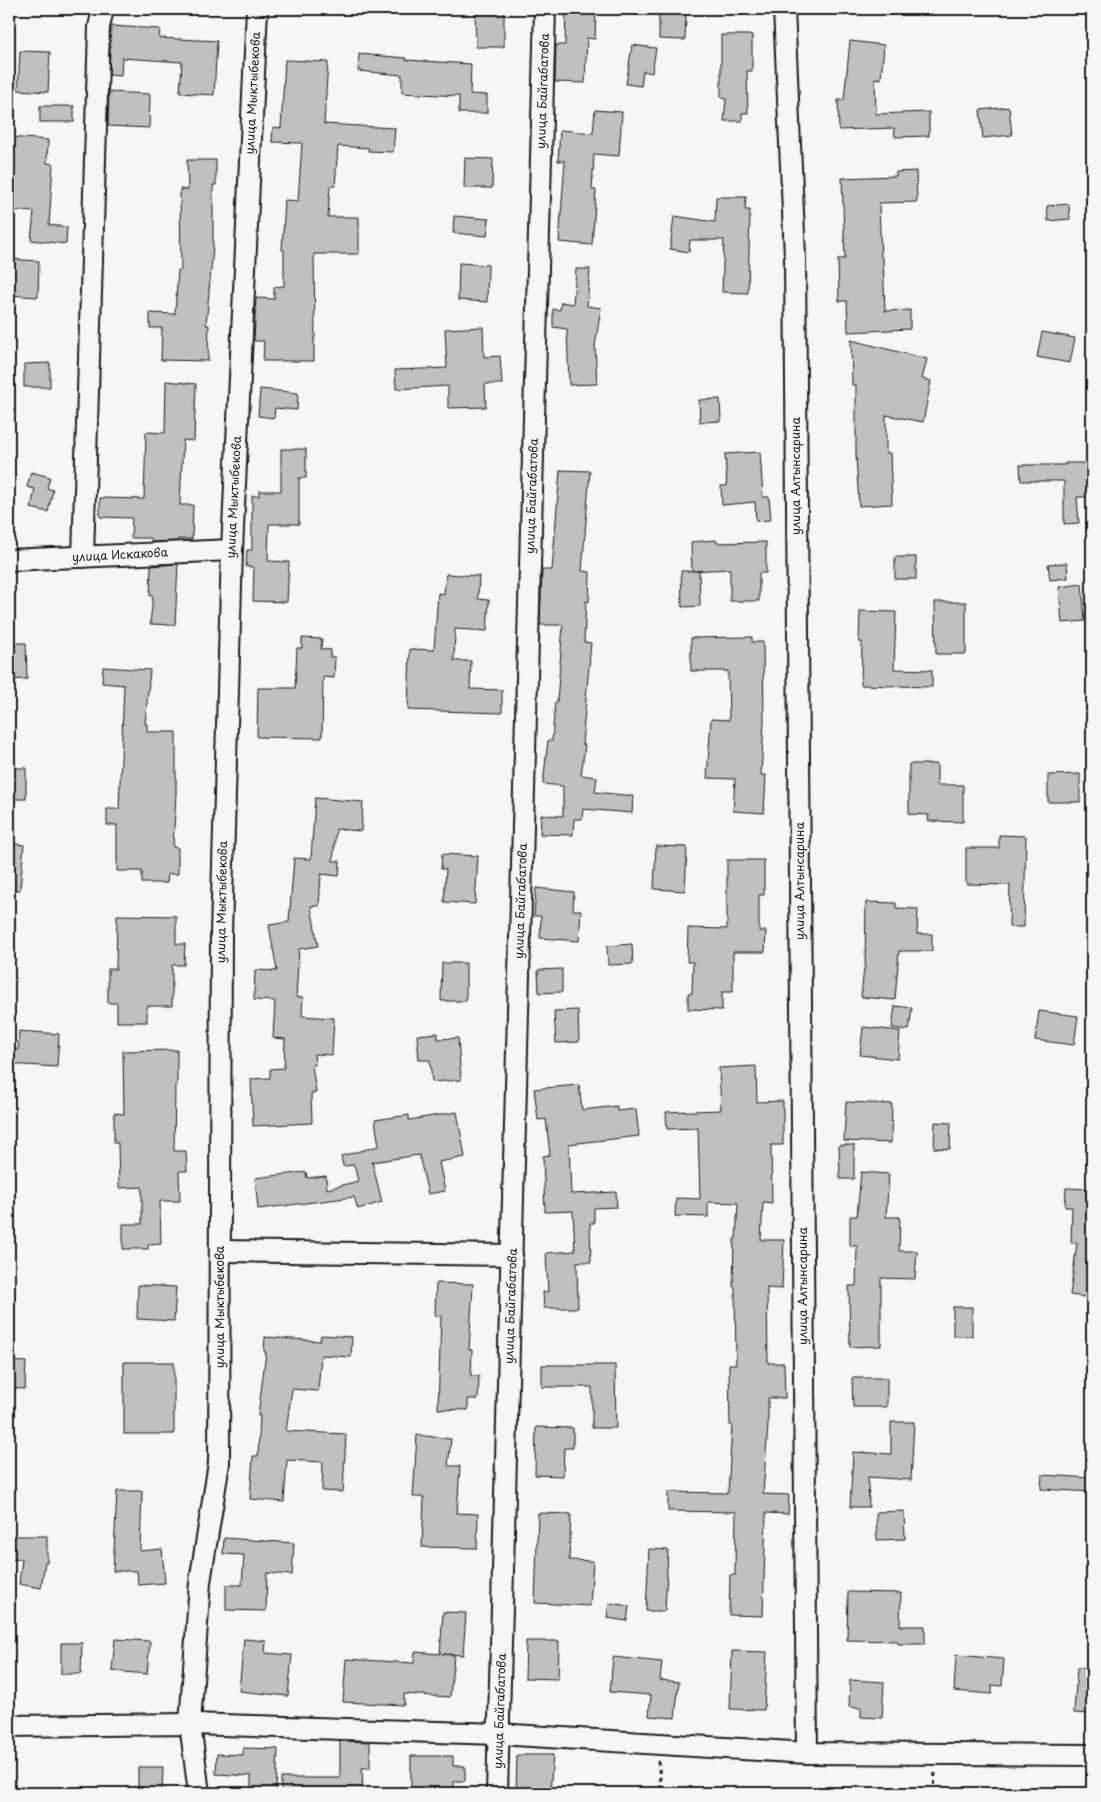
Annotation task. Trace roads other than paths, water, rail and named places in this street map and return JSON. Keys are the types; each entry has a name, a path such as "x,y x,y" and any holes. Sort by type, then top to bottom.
{"street":[{"path":"83,557 99,36 103,9"},
{"name":"улица Мыктыбекова","path":"199,1793 190,1724 200,1582 219,1463 220,934 232,550 256,9"},
{"name":"улица Байгабатова","path":"498,1793 545,9"},
{"name":"улица Алтынсарина","path":"784,9 795,257 807,1753"},
{"name":"улица Искакова","path":"9,560 232,550"},
{"path":"220,1251 512,1255"},
{"path":"9,1726 190,1724 499,1734 807,1753 1092,1756"}]}
